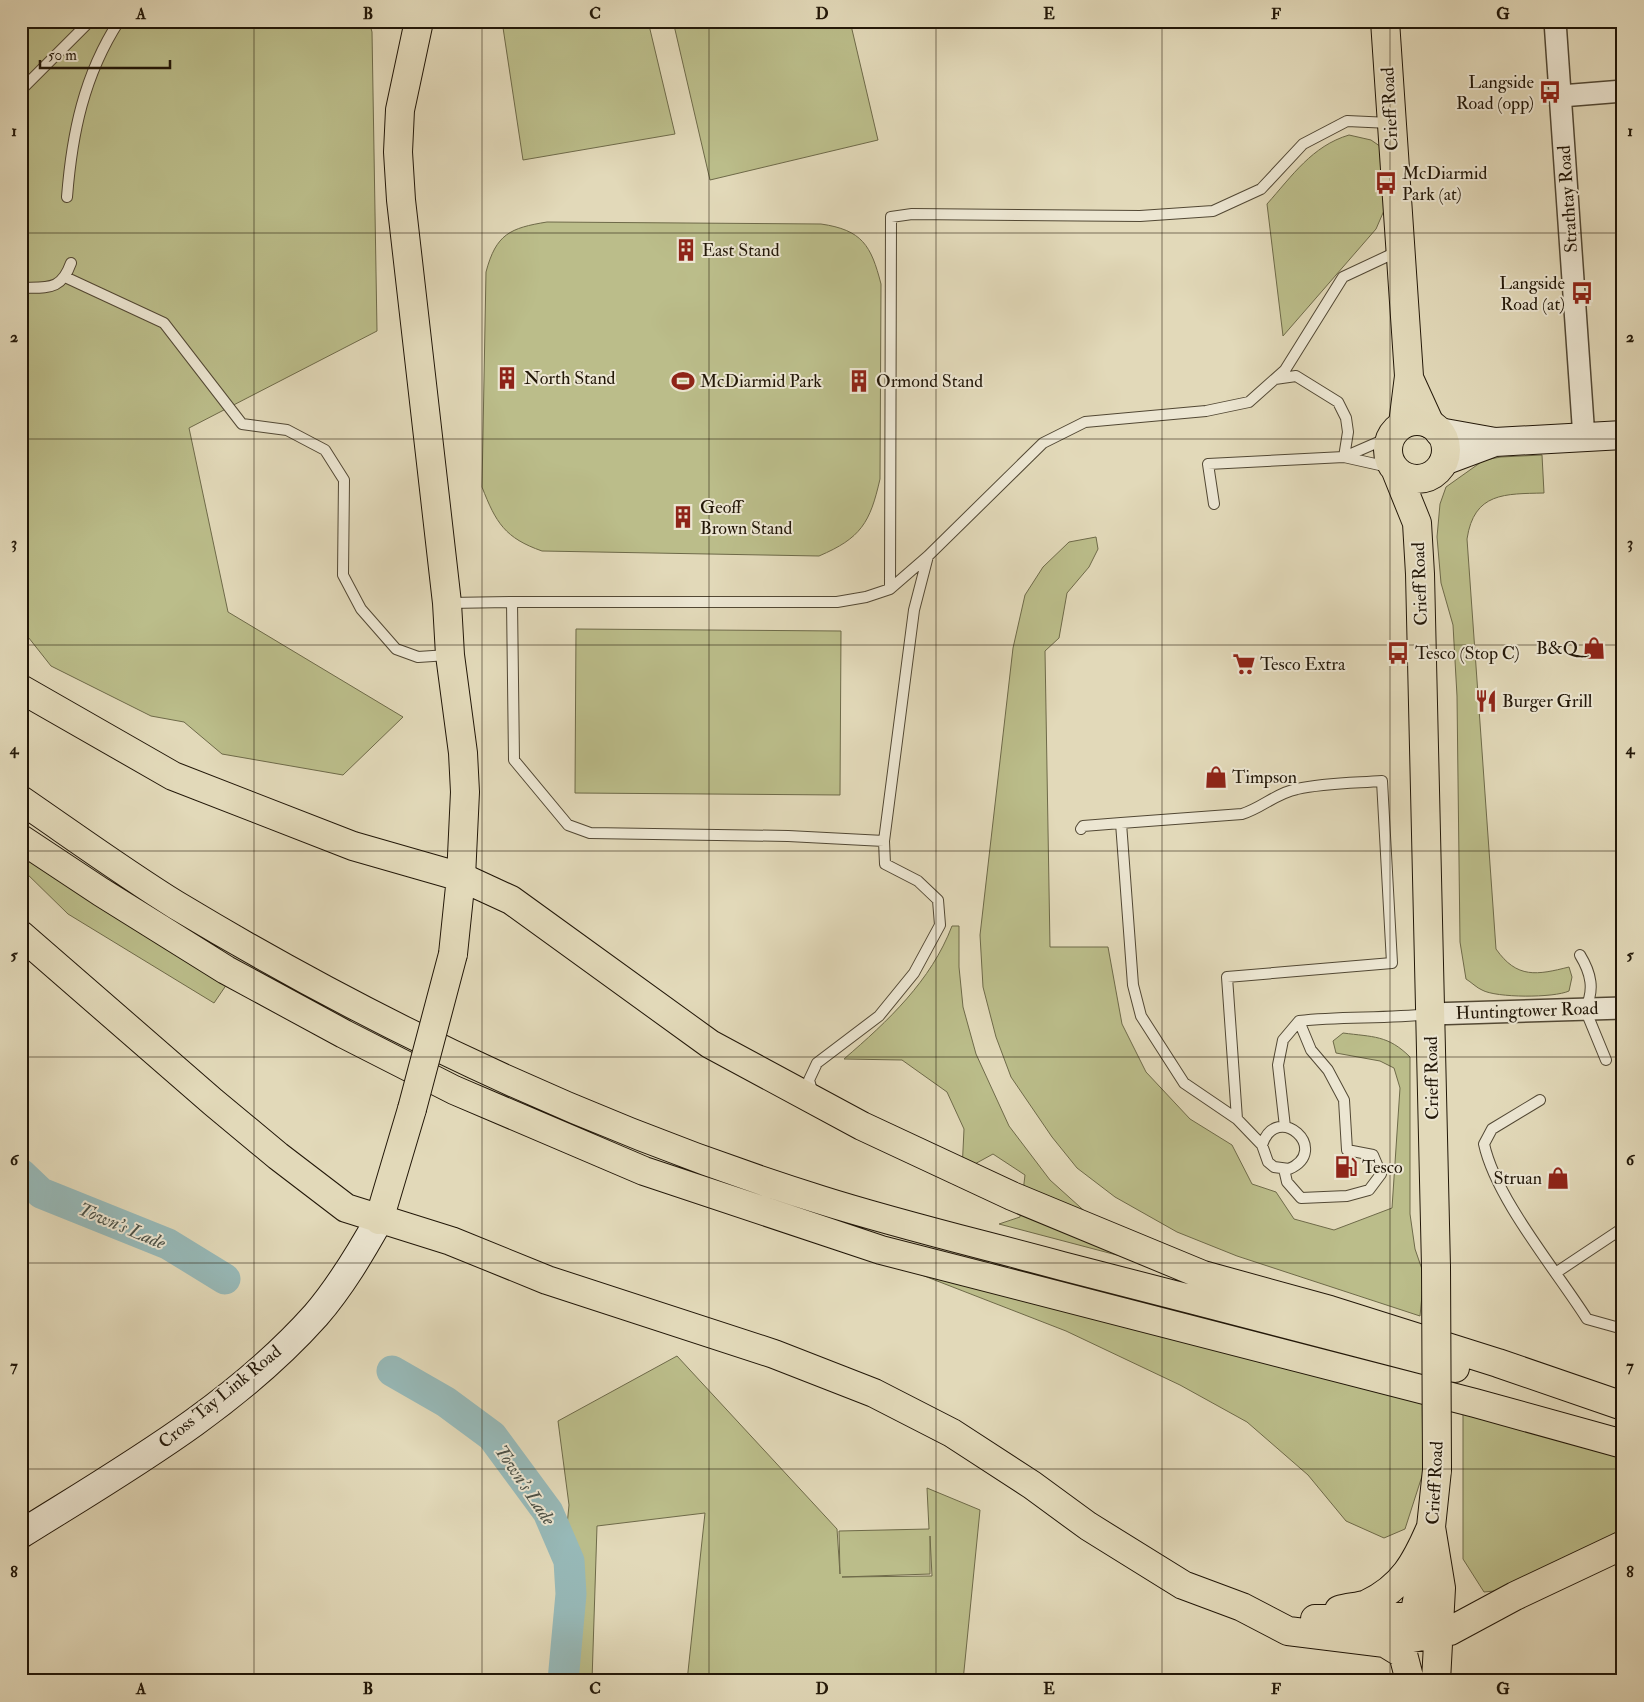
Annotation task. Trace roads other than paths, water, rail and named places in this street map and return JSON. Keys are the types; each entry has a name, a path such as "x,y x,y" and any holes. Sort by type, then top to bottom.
{"main road":[{"path":"380,1220 412,1109 452,954 461,877 464,792 463,753 450,655 446,602 401,200 398,152 400,110 419,21"},
{"name":"Crieff Road","path":"1385,21 1409,376 1397,431"},
{"name":"Crieff Road","path":"1409,376 1435,428"},
{"path":"1495,442 1414,479 1395,469 1388,455 1397,431 1412,421 1495,442 1623,435"},
{"path":"1435,428 1446,449 1438,468"},
{"name":"Crieff Road","path":"1417,523 1438,468"},
{"name":"Crieff Road","path":"1395,469 1417,523 1426,749 1436,1267 1437,1470 1431,1528 1441,1588 1426,1625"},
{"path":"21,690 173,776 353,846 461,877 511,900 710,1044 862,1126 1012,1196 1203,1275 1340,1313 1498,1363 1623,1406"},
{"path":"21,800 119,868 175,904 357,1008 481,1068 607,1122 820,1200 1623,1412"},
{"path":"21,839 101,892 226,970 344,1034 454,1090 644,1171 881,1250 1474,1403 1623,1444"},
{"path":"21,935 278,1156 346,1208 451,1241 547,1280 774,1354 874,1393 952,1433 1032,1485 1088,1526 1183,1585 1242,1607 1288,1631 1385,1643 1403,1654 1410,1681"},
{"name":"Cross Tay Link Road","path":"21,1534 172,1438 268,1363 317,1314 354,1264 380,1220"},
{"path":"1302,1619 1365,1604 1395,1587 1415,1563 1431,1528"},
{"path":"1242,1607 1302,1619 1376,1618 1450,1630 1515,1596 1623,1545"},
{"path":"1385,1643 1426,1625"},
{"path":"1410,1681 1426,1625"},
{"path":"1426,1625 1436,1681"}],"street":[{"name":"Strathtay Road","path":"1555,21 1584,438"},
{"path":"1561,96 1623,91"},
{"name":"Huntingtower Road","path":"1431,1014 1623,1008"}],"lane":[{"path":"21,90 90,21"},
{"path":"67,197 71,149 82,98 103,46 119,21"},
{"path":"890,589 891,217 912,214 1140,216 1213,211 1261,189 1303,144 1347,121 1392,123"},
{"path":"446,602 838,602 866,597 890,589 928,556 1043,443 1085,422 1206,411 1249,402 1285,370 1343,277 1390,255 1400,254"},
{"path":"21,288 53,287 66,278 71,263"},
{"path":"66,278 164,323 242,424 287,430 325,450 344,480 343,575 361,609 396,649 418,657 450,655"},
{"path":"1275,379 1296,376 1338,402 1346,418 1348,432 1344,456"},
{"path":"1344,456 1397,431"},
{"path":"1214,504 1208,464 1344,456 1395,469"},
{"path":"815,1100 809,1080 817,1063 879,1016 914,973 940,925 938,900 918,881 885,864 884,841 914,610 928,556"},
{"path":"512,602 514,760 568,825 590,833 788,836 884,841"},
{"path":"1081,828 1083,826 1242,814 1255,810 1275,796 1297,789 1382,781 1392,963 1227,977 1237,1119"},
{"path":"1121,823 1133,985 1141,1016 1184,1083 1237,1119 1262,1145 1268,1162 1274,1167 1284,1169 1296,1166 1302,1159 1305,1149 1302,1138 1297,1132 1285,1127 1276,1128 1267,1134 1262,1145"},
{"path":"1580,955 1586,965 1592,986 1591,998 1585,1009 1606,1060"},
{"path":"1285,1127 1278,1065 1283,1040 1299,1021 1392,1018 1431,1014"},
{"path":"1284,1169 1287,1182 1301,1198 1348,1196 1369,1190 1381,1174 1373,1156 1347,1150 1344,1100 1328,1070 1311,1050 1299,1021"},
{"path":"1540,1100 1492,1129 1484,1144 1487,1158 1512,1208 1587,1319 1623,1329"},
{"path":"1557,1272 1623,1228"}],"waterway":[{"name":"Town's Lade","path":"21,1174 41,1193 168,1244 225,1279"},
{"name":"Town's Lade","path":"392,1371 446,1402 492,1436 548,1512 569,1561 571,1594 563,1681"}],"place":[{"name":"Langside Road (opp)","path":"1550,92"},
{"name":"McDiarmid Park (at)","path":"1386,183"},
{"name":"East Stand","path":"686,250"},
{"name":"Langside Road (at)","path":"1582,293"},
{"name":"North Stand","path":"507,378"},
{"name":"McDiarmid Park","path":"683,381"},
{"name":"Ormond Stand","path":"859,381"},
{"name":"Geoff Brown Stand","path":"683,517"},
{"name":"B&Q","path":"1594,648"},
{"name":"Tesco (Stop C)","path":"1398,653"},
{"name":"Tesco Extra","path":"1244,664"},
{"name":"Burger Grill","path":"1486,701"},
{"name":"Timpson","path":"1216,777"},
{"name":"Tesco","path":"1346,1167"},
{"name":"Struan","path":"1558,1178"}]}
